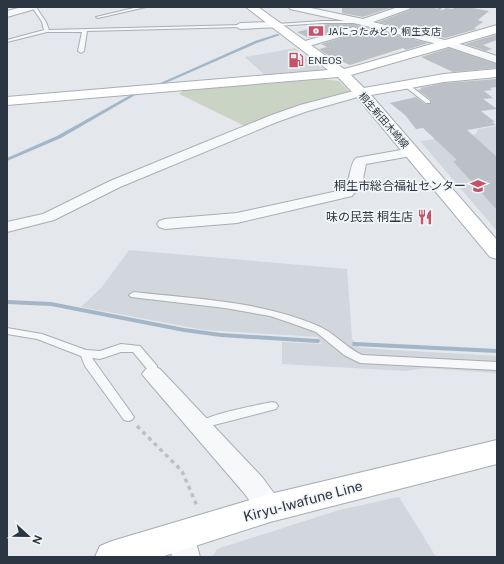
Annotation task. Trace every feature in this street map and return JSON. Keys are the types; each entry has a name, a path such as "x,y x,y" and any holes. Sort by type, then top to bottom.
{"main road":[{"name":"桐生新田木崎線","path":"251,7 341,74 361,93 497,253"},
{"path":"7,101 341,74 497,29"},
{"path":"361,93 496,71"},
{"name":"Kiryu-Iwafune Line","path":"112,557 183,546 270,508 497,452"}],"street":[{"path":"7,14 33,7"},
{"path":"293,7 364,22 472,51 496,71"},
{"path":"364,22 406,7"},
{"path":"240,26 276,26"},
{"path":"302,45 354,30"},
{"path":"7,227 48,217 115,184 273,119 304,108 361,93"},
{"path":"165,224 237,218 348,193 352,190 354,185 359,171 359,163 412,152"},
{"path":"153,374 253,485 270,508"}],"lane":[{"path":"33,7 44,22 47,31"},
{"path":"98,17 144,7"},
{"path":"276,26 322,22 364,22"},
{"path":"7,41 47,31 240,26"},
{"path":"81,51 85,30"},
{"path":"406,85 428,102"},
{"path":"134,295 247,308 278,316 321,330 351,355 360,359 497,366"},
{"path":"7,331 39,336 85,354 100,355 121,348 136,349 153,369 153,374"},
{"path":"85,354 89,363 128,417"},
{"path":"201,426 272,406"}],"path":[{"path":"128,417 171,459 182,472 197,506"}],"shaded area":[{"path":"295,48 323,69 320,72 267,77 245,57"},
{"name":"桐生市総合福祉センター","path":"497,126 497,231 420,141 476,134 478,129"},
{"path":"129,250 347,269 352,339 360,348 497,356 497,373 426,368 406,371 282,364 282,342 321,344 318,337 205,330 81,307 102,287"},
{"path":"399,497 436,557 212,557 217,549 339,510"}],"green space":[{"path":"323,79 339,81 350,92 249,128 179,94 184,90"}],"building":[{"path":"342,7 393,7 363,17 342,13"},
{"path":"411,7 430,7 443,10 446,8 452,9 456,7 467,7 489,11 478,20 483,22 474,28 477,29 445,38 378,22 410,10"},
{"path":"327,24 353,24 428,43 406,50 403,48 350,65 326,54 319,49 327,47 321,44 357,33 360,29 354,26 309,38 297,32"},
{"path":"495,35 497,36 497,40 483,45 492,49 486,51 465,44"},
{"path":"449,48 497,64 497,68 453,72 421,57"},
{"path":"497,79 497,87 490,88 492,90 484,91 493,98 483,99 497,109 481,111 495,122 492,122 496,125 467,130 497,157 497,210 453,161 457,160 423,128 416,129 405,115 390,103 416,97 425,104 430,104 431,100 418,90 422,89 420,88 444,83"}],"waterway":[{"path":"432,12 443,7"},
{"path":"339,23 362,24"},
{"path":"158,85 256,42 278,35"},
{"path":"7,160 59,137 135,94"},
{"path":"7,302 51,304 184,330 221,335 317,341"},
{"path":"355,344 497,351"}],"place":[{"name":"JAにったみどり 桐生支店","path":"316,31"},
{"name":"ENEOS","path":"296,60"},
{"name":"桐生市総合福祉センター","path":"478,186"},
{"name":"味の民芸 桐生店","path":"425,217"}]}
